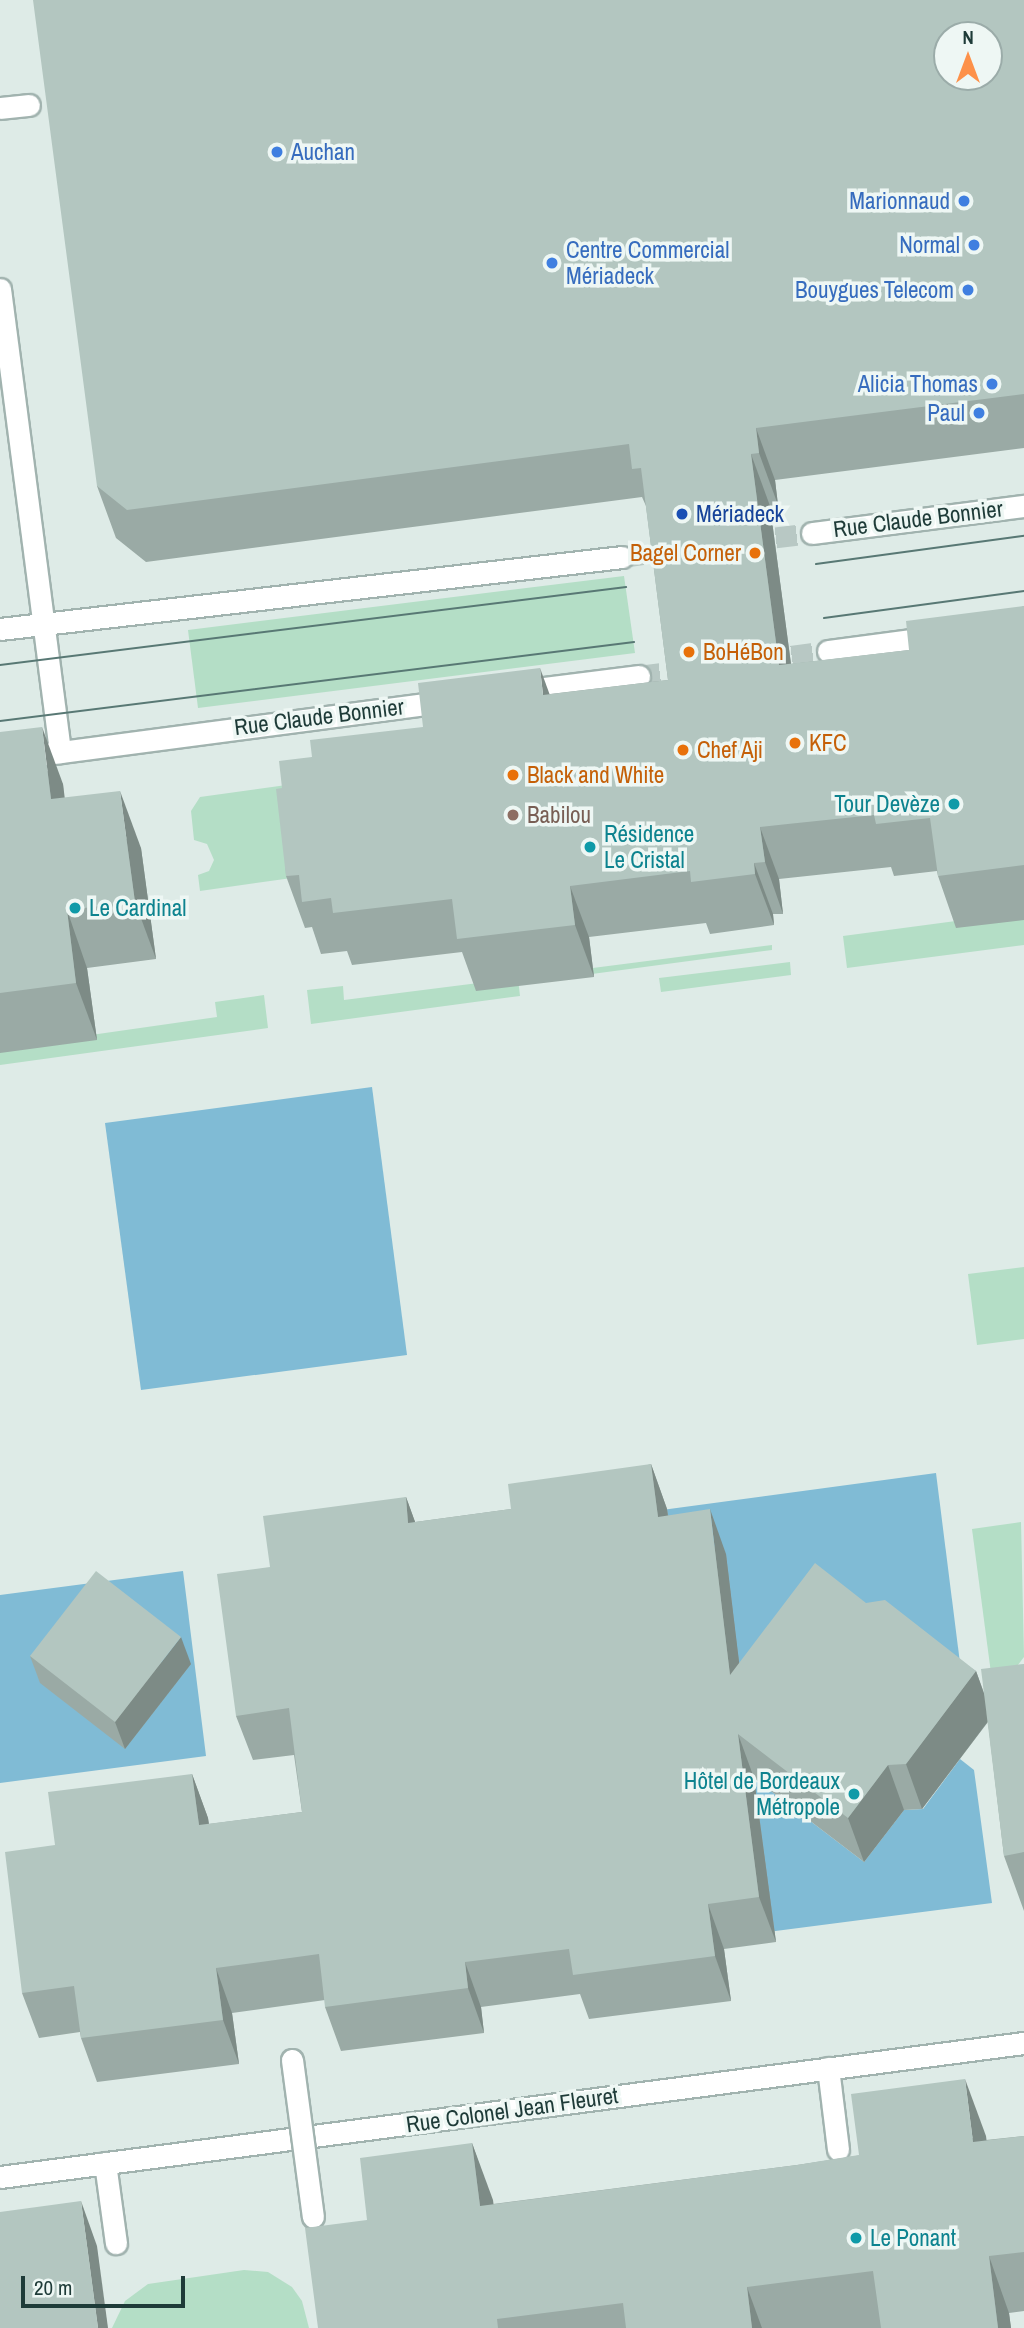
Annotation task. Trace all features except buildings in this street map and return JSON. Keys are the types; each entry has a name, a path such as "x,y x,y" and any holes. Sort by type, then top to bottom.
{"street":[{"path":"0,108 29,105"},
{"path":"0,289 60,752"},
{"name":"Rue Claude Bonnier","path":"812,533 1024,506"},
{"path":"0,629 622,556"},
{"path":"828,651 958,634"},
{"path":"504,693 639,676"},
{"name":"Rue Claude Bonnier","path":"0,760 477,697"},
{"name":"Rue Colonel Jean Fleuret","path":"0,2177 1024,2043"},
{"path":"292,2060 313,2217"},
{"path":"828,2068 838,2150"},
{"path":"105,2163 116,2243"}],"green space":[{"path":"624,576 635,653 198,708 188,630"},
{"path":"337,778 299,877 200,891 198,875 209,871 214,860 207,844 194,840 191,811 200,797"},
{"path":"1024,912 1024,945 847,968 843,936"},
{"path":"772,945 772,950 547,980 546,974"},
{"path":"790,962 791,975 661,992 659,978"},
{"path":"518,978 520,996 311,1024 307,990 343,986 344,1000"},
{"path":"264,995 268,1028 0,1065 0,1048 217,1017 215,1002"},
{"path":"1024,1267 1024,1339 977,1345 968,1274"},
{"path":"1021,1522 1024,1657 994,1696 972,1529"},
{"path":"244,2270 268,2272 292,2287 302,2301 309,2328 112,2328 125,2301 148,2284"}],"water":[{"path":"372,1087 407,1355 141,1390 105,1123"},
{"path":"936,1473 961,1671 751,1714 595,1519"},
{"path":"183,1571 206,1756 0,1783 0,1595"},
{"path":"960,1759 974,1770 992,1903 698,1941 704,1789 759,1782 864,1862 904,1810 923,1809"}],"tunnel":[{"path":"745,541 812,533"},
{"path":"622,557 678,549"},
{"path":"761,660 828,651"},
{"path":"639,676 694,669"}],"tram line":[{"path":"816,564 1024,536"},
{"path":"0,665 626,587"},
{"path":"824,618 1024,591"},
{"path":"0,721 634,642"}],"place":[{"name":"Auchan","path":"277,152"},
{"name":"Marionnaud","path":"964,201"},
{"name":"Normal","path":"974,245"},
{"name":"Centre Commercial Mériadeck","path":"552,263"},
{"name":"Bouygues Telecom","path":"968,290"},
{"name":"Alicia Thomas","path":"992,384"},
{"name":"Paul","path":"979,413"},
{"name":"Mériadeck","path":"682,514"},
{"name":"Bagel Corner","path":"755,553"},
{"name":"BoHéBon","path":"689,652"},
{"name":"KFC","path":"795,743"},
{"name":"Chef Aji","path":"683,750"},
{"name":"Black and White","path":"513,775"},
{"name":"Tour Devèze","path":"954,804"},
{"name":"Babilou","path":"513,815"},
{"name":"Résidence Le Cristal","path":"590,847"},
{"name":"Le Cardinal","path":"75,908"},
{"name":"Hôtel de Bordeaux Métropole","path":"854,1794"},
{"name":"Le Ponant","path":"856,2238"}]}
